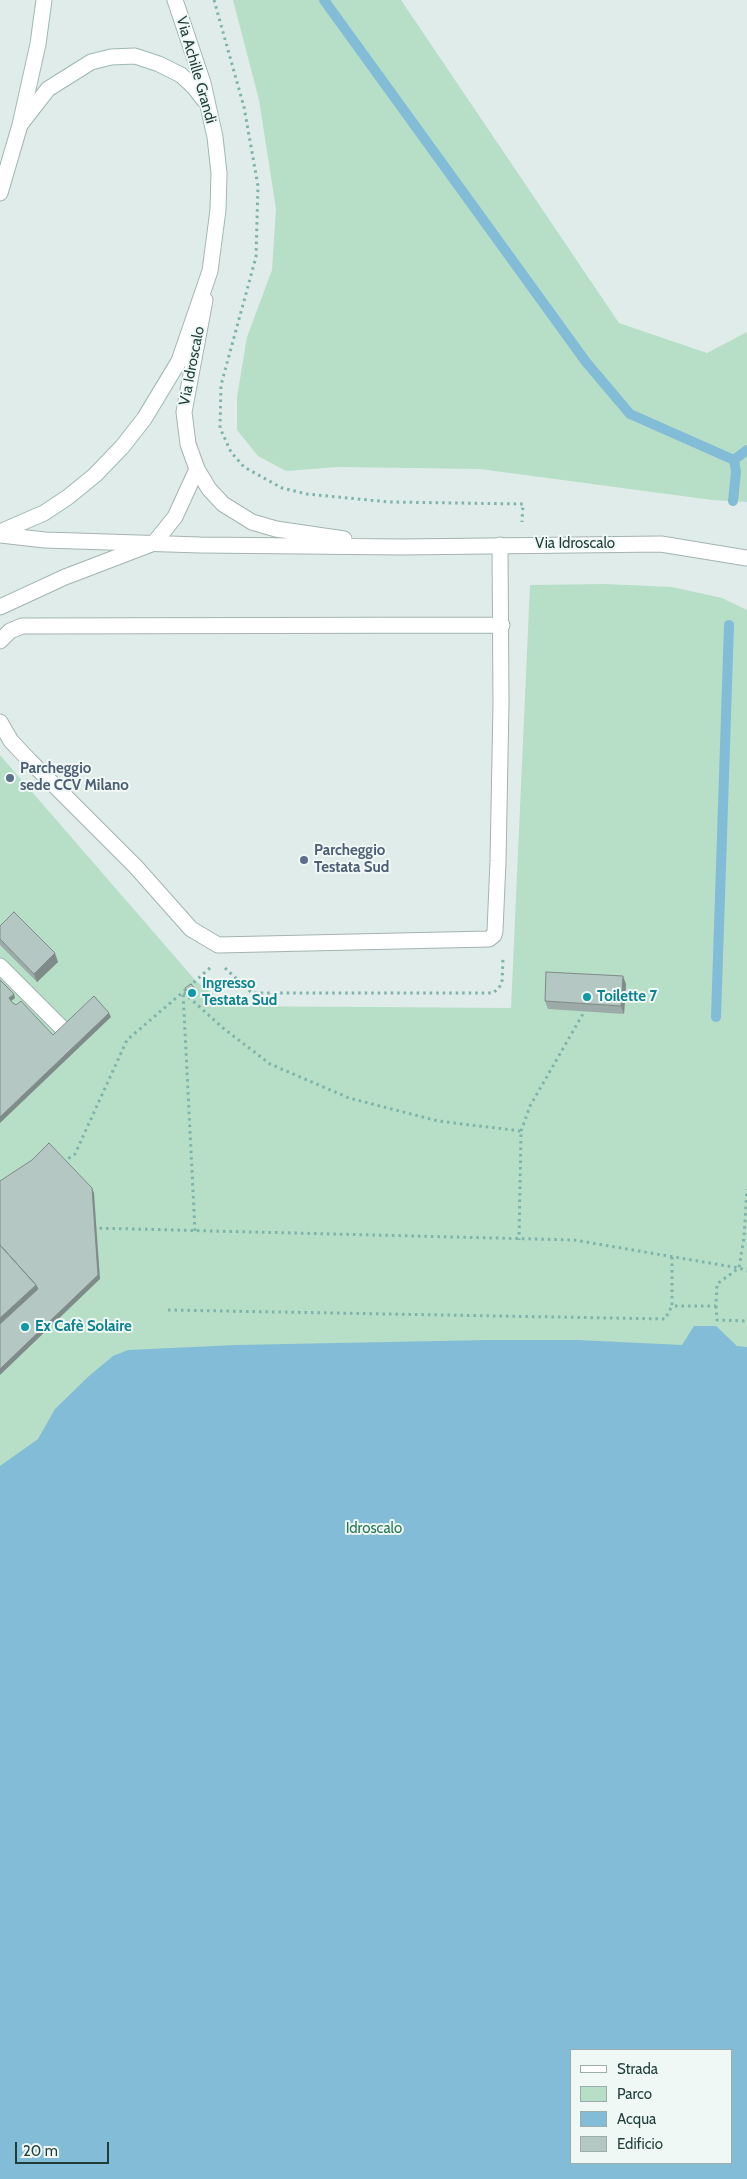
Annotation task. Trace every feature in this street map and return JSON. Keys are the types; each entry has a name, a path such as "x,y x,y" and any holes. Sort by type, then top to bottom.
{"street":[{"path":"0,193 20,126 38,44 44,0"},
{"name":"Via Achille Grandi","path":"0,534 44,513 60,502 95,475 122,447 144,419 179,362 210,272 218,210 219,173 215,136 208,105 175,0"},
{"path":"20,126 48,90 91,62 111,57 134,56 159,64 188,81 208,105"},
{"name":"Via Idroscalo","path":"210,272 184,412 188,444 197,469 209,489 223,504 252,522 276,529 402,547"},
{"path":"0,607 65,577 154,543 175,517 197,469"},
{"name":"Via Idroscalo","path":"0,534 45,540 402,547 522,544 661,544 747,558"},
{"path":"0,722 11,741 28,760 136,867 191,929 218,945 489,939 494,935 495,931 500,785 502,625 500,545"},
{"path":"0,641 10,631 22,626 502,625"},
{"path":"0,966 62,1028"}],"path":[{"path":"214,0 244,107 258,186 256,257 221,385 220,428 231,452 244,467 260,478 282,488 307,494 388,502 523,504 522,544"},
{"path":"60,1164 75,1154 127,1040 218,962 252,993 493,993 502,982 504,952"},
{"path":"183,992 223,1028 270,1064 349,1098 438,1121 521,1131"},
{"path":"183,992 195,1231"},
{"path":"519,1240 521,1131 530,1106 584,1012"},
{"path":"747,1189 744,1237 739,1268 717,1284 716,1306 717,1320 747,1322"},
{"path":"88,1228 574,1240 739,1268 747,1271"},
{"path":"168,1310 665,1318 672,1306 672,1257"},
{"path":"672,1306 716,1306"}],"green space":[{"path":"233,0 401,0 619,323 707,353 747,332 747,502 712,500 480,469 338,467 286,471 258,456 237,430 237,397 247,337 272,270 276,209 259,100"},
{"name":"Idroscalo","path":"605,584 672,587 722,598 747,610 747,2179 0,2179 0,755 196,981 228,1006 511,1008 530,585"}],"water":[{"name":"Idroscalo","path":"694,1326 716,1326 737,1346 747,1347 747,2179 0,2179 0,1466 38,1439 55,1409 89,1376 113,1356 128,1350 236,1345 578,1340 682,1345"}],"building":[{"path":"14,912 55,953 34,974 0,939 0,926"},
{"name":"Toilette 7","path":"546,972 623,976 621,1006 545,1001"},
{"path":"0,980 14,994 9,998 12,1002 16,1005 21,1001 53,1035 94,996 109,1013 0,1117"},
{"path":"191,984 195,989 189,994 185,988"},
{"path":"49,1143 92,1188 98,1275 0,1369 0,1324 38,1289 0,1245 0,1181 32,1160"},
{"path":"0,1245 36,1285 0,1318"}],"waterway":[{"path":"324,0 586,362 630,414 734,460"},
{"path":"734,460 747,450"},
{"path":"733,501 736,472 734,460"},
{"path":"716,1017 729,625"}],"place":[{"name":"Parcheggio sede CCV Milano","path":"10,778"},
{"name":"Parcheggio Testata Sud","path":"304,860"},
{"name":"Ingresso Testata Sud","path":"192,993"},
{"name":"Toilette 7","path":"587,997"},
{"name":"Ex Cafè Solaire","path":"25,1327"}]}
